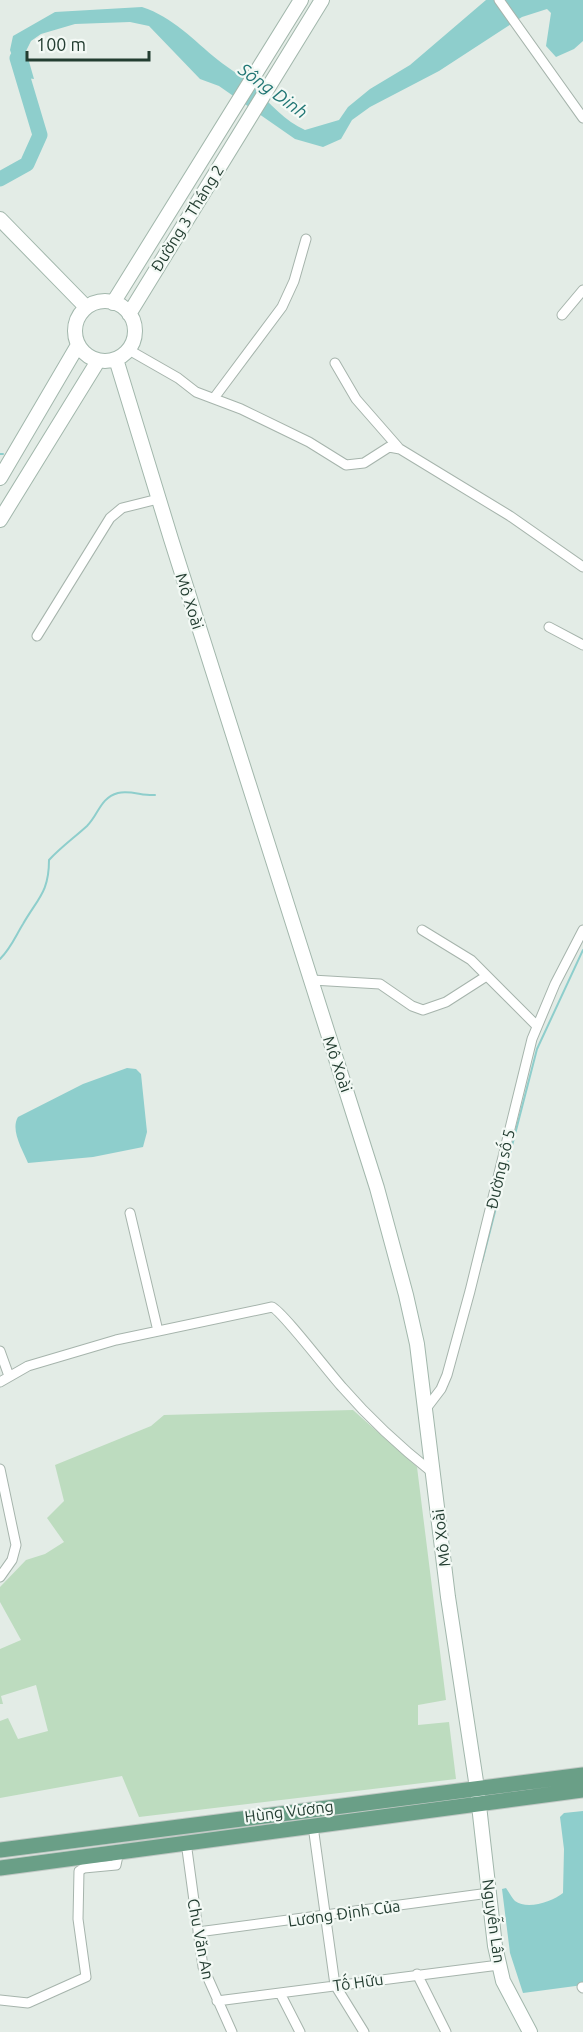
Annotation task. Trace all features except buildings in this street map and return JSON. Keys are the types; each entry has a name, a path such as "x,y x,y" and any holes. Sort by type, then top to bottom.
{"main road":[{"name":"Đường 3 Tháng 2","path":"113,303 301,0"},
{"name":"Đường 3 Tháng 2","path":"129,314 322,0"},
{"path":"0,219 86,307"},
{"path":"103,302 113,303 129,314 135,332 129,350 116,359 98,361 84,353 78,345 75,326 86,307 103,302"},
{"path":"0,478 78,345"},
{"name":"Mô Xoài","path":"116,359 377,1188 406,1294 417,1344 448,1597 479,1804"},
{"path":"0,520 98,361"},
{"name":"Hùng Vương","path":"0,1850 583,1775"},
{"name":"Hùng Vương","path":"0,1868 583,1790"},
{"name":"Nguyễn Lân","path":"479,1804 489,1893 503,1981 530,2032"}],"street":[{"path":"499,0 583,118"},
{"path":"214,398 282,307 294,281 306,239"},
{"path":"562,315 583,290"},
{"path":"129,350 178,378 196,392 309,442 349,466 364,463 389,447 400,449"},
{"path":"334,363 356,399 400,449 510,516 583,567"},
{"path":"37,636 110,518 122,508 159,499"},
{"path":"549,627 583,645"},
{"path":"422,930 471,960 485,977 537,1026"},
{"name":"Đường số 5","path":"425,1410 441,1389 447,1375 537,1026 583,930"},
{"path":"312,980 380,984 412,1006 423,1010 446,1002 485,977"},
{"path":"130,1213 158,1331"},
{"path":"0,1382 37,1363 158,1331 267,1306 276,1309 352,1399 391,1438 433,1473"},
{"path":"0,1351 9,1376"},
{"path":"0,1469 16,1545 12,1560 0,1577"},
{"path":"313,1826 335,1985 364,2032"},
{"name":"Chu Văn An","path":"186,1842 203,1967 228,2030"},
{"path":"0,2000 28,2003 86,1977 78,1919 79,1871 84,1868 116,1865 119,1851"},
{"name":"Lương Định Của","path":"198,1932 489,1893"},
{"name":"Tố Hữu","path":"217,2001 500,1965"},
{"path":"417,1974 446,2032"},
{"path":"280,1993 300,2032"}],"green space":[{"path":"353,1410 417,1467 446,1700 418,1705 418,1725 449,1722 456,1779 139,1817 122,1776 0,1798 0,1721 8,1718 18,1739 48,1731 36,1685 1,1696 3,1704 0,1704 0,1649 21,1640 0,1602 0,1587 26,1560 45,1554 64,1542 47,1518 64,1501 55,1465 151,1426 164,1415"}],"water":[{"path":"486,0 583,0 583,41 574,49 556,57 546,46 551,13 547,9 522,17 439,71 370,107 352,120 341,139 323,147 295,139 219,86 200,79 149,26 130,22 75,24 41,34 31,41 26,51 34,79 20,77 10,50 13,36 55,12 142,7 153,11 182,30 247,81 283,116 305,130 339,120 348,107 370,89 410,65"},
{"path":"127,1068 136,1069 141,1074 147,1132 143,1147 93,1157 28,1163 16,1134 18,1117 83,1084"},
{"path":"583,1811 583,1985 523,1993 510,1953 502,1889 506,1888 515,1901 526,1905 546,1902 563,1893 564,1849 560,1817 564,1813"}],"waterway":[{"name":"Sông Dinh","path":"0,179 27,164 40,135 17,58"},
{"path":"0,959 10,947 42,894 47,880 49,860 87,826 103,802 118,793 155,795"},
{"path":"482,1262 537,1049 583,950"}]}
